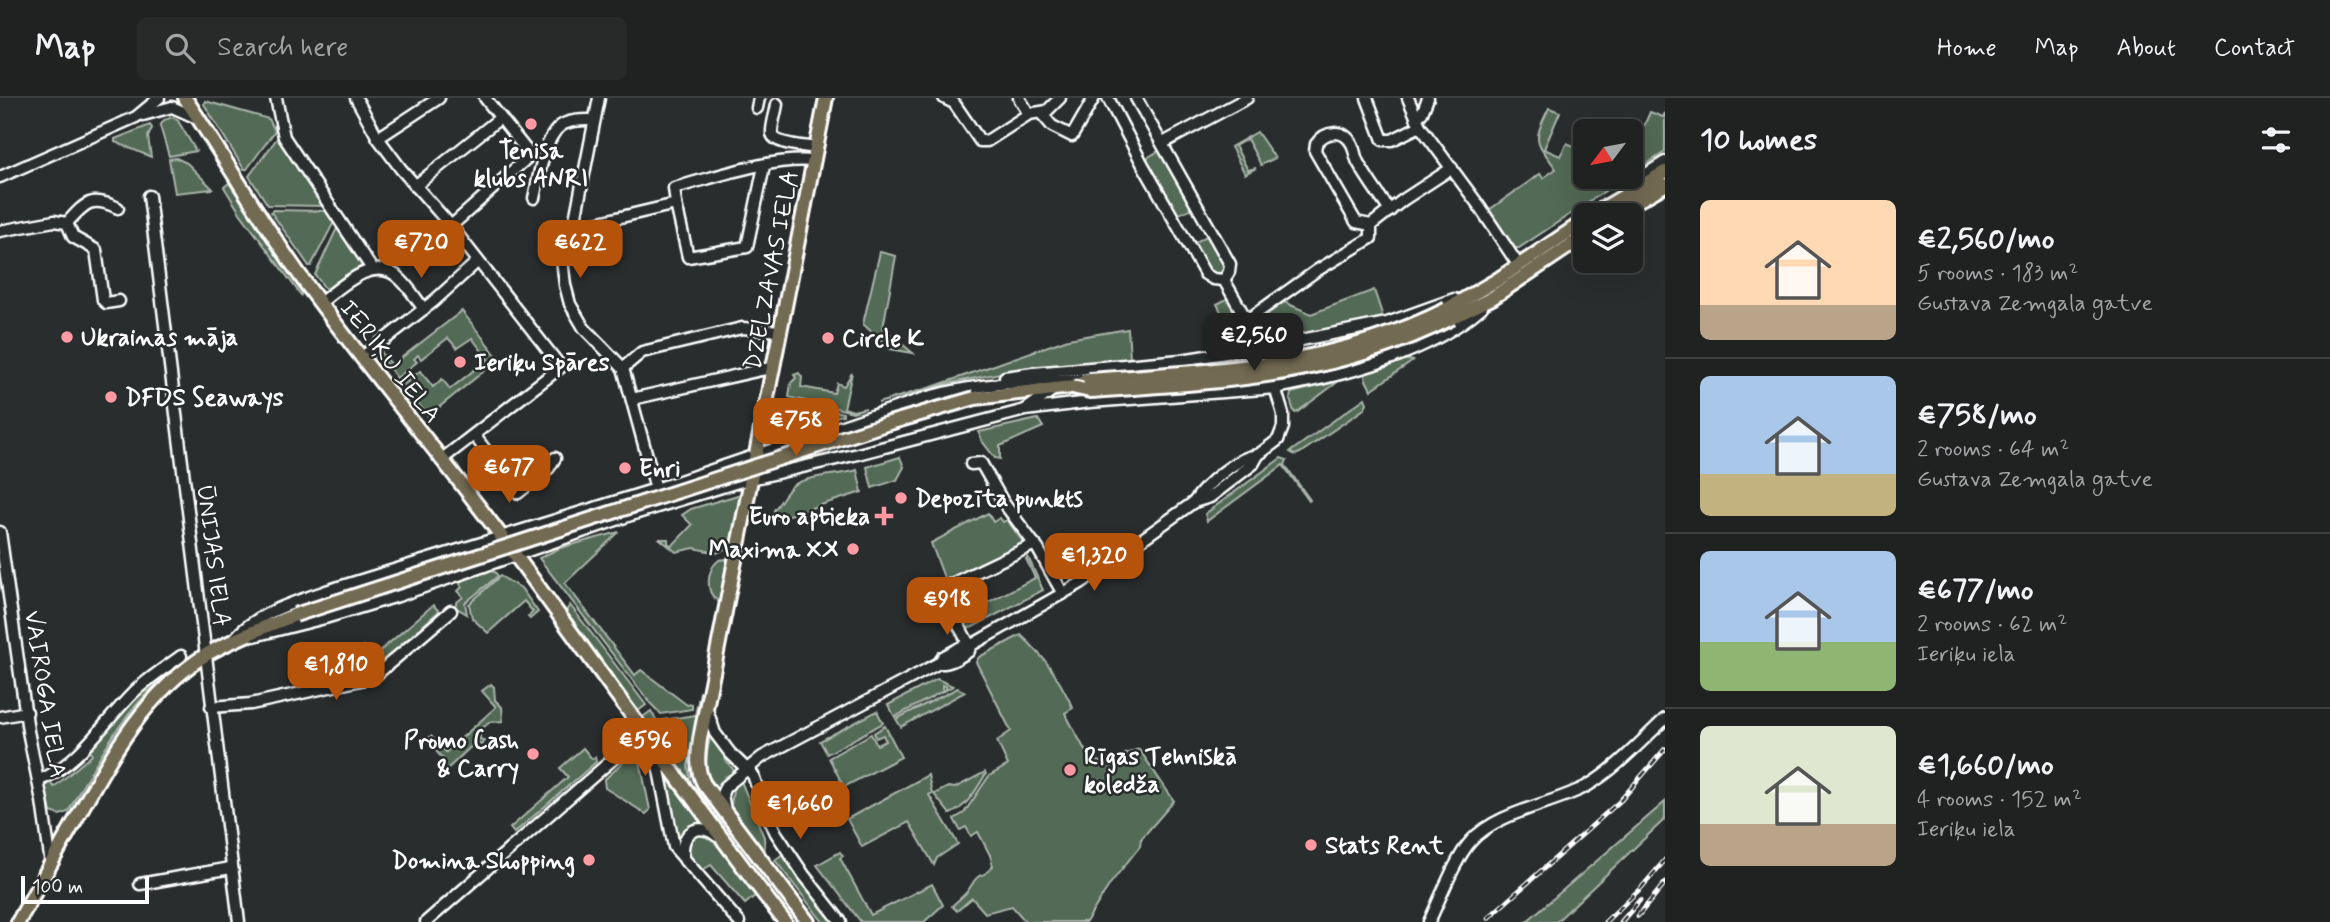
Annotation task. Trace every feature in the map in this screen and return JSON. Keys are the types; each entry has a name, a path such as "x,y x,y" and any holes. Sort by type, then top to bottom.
{"main road":[{"name":"IERIĶU IELA","path":"185,98 281,248 320,303 515,555 722,841 785,922"},
{"name":"DZELZAVAS IELA","path":"725,814 699,774 700,739 826,98"},
{"path":"1611,203 1665,172"},
{"path":"1634,203 1665,184"},
{"path":"18,922 104,768 133,723 166,686 206,655 233,640 295,615 886,424 975,398 1056,388 1072,387 1090,391 1239,380 1334,363 1364,354 1409,338 1573,229"},
{"path":"1072,387 1089,380 1250,368 1304,359 1361,344 1492,298 1573,244"},
{"path":"725,814 808,922"}],"street":[{"path":"136,117 159,98"},
{"path":"276,98 284,137 372,269"},
{"path":"357,98 379,138 415,186 451,226 561,367 441,460"},
{"path":"379,138 439,98"},
{"path":"451,226 526,159 527,151 485,98"},
{"path":"599,98 574,225 560,242 565,285 570,304 584,328 622,368 656,489"},
{"path":"944,98 954,103 980,141 987,141 1029,114 1047,111 1060,98"},
{"path":"1019,98 1029,114"},
{"path":"1041,113 1052,126 1072,136 1094,98"},
{"path":"1108,98 1205,274 1213,279 1224,280"},
{"path":"1136,98 1230,264 1224,280"},
{"path":"1163,143 1247,98"},
{"path":"1367,98 1383,140 1391,140 1418,122 1429,98"},
{"path":"1408,98 1418,122 1519,266"},
{"path":"777,104 772,133 775,138 815,154"},
{"path":"0,177 136,117 172,107 197,118"},
{"path":"415,186 500,118"},
{"path":"534,198 545,146 563,123 594,120"},
{"path":"1390,211 1356,160 1352,143 1342,134 1334,132 1319,139 1315,151 1356,222 1371,225 1452,168"},
{"path":"764,166 747,247 688,257 674,188 784,161 815,154"},
{"path":"1620,197 1637,180 1665,162"},
{"path":"1643,205 1665,192"},
{"name":"ŪNIJAS IELA","path":"149,196 239,922"},
{"path":"67,223 90,201 105,201 118,208"},
{"path":"574,225 583,226 676,204"},
{"path":"0,231 54,221 67,223"},
{"path":"67,223 73,237 96,250 103,300 106,303 119,301"},
{"path":"1247,320 1316,271 1371,238 1371,225"},
{"path":"361,358 424,309 478,261"},
{"path":"320,303 372,269 393,273 424,309"},
{"path":"725,814 722,794 724,787 762,757 939,663 946,664 969,651 970,646 1063,594 1194,502 1210,497 1273,445 1282,434 1283,414 1276,388 1262,347 1224,280"},
{"path":"233,640 249,624 302,600 656,489 874,414 977,383 1033,373 1181,360 1262,347 1387,323 1455,299 1467,298"},
{"path":"233,640 325,618 751,478 858,454 1025,410 1122,399 1276,388 1356,369 1416,348 1463,323 1492,298"},
{"path":"622,368 642,352 742,328 781,331"},
{"path":"632,399 774,367"},
{"path":"960,388 1089,380"},
{"path":"1025,410 1056,388"},
{"path":"474,435 519,493 549,468 555,458"},
{"path":"811,436 810,452 823,461"},
{"path":"971,464 981,463 1003,502 1035,544 1063,594"},
{"name":"VAIROGA IELA","path":"0,532 29,737 32,741 51,864"},
{"path":"970,646 942,593 945,587 1035,544"},
{"path":"454,551 467,556 469,563 463,573"},
{"path":"211,707 251,704 366,679 377,674 451,611"},
{"path":"38,780 52,775 80,751 132,694 181,656"},
{"path":"707,709 715,733 730,753 749,769 776,832 804,875 841,922"},
{"path":"0,717 27,712"},
{"path":"1429,922 1470,841 1509,817 1586,786 1605,774 1665,719"},
{"path":"426,922 648,737"},
{"name":"IERIĶU IELA","path":"648,737 659,770 672,841 677,853 739,922"},
{"path":"686,862 683,849 686,838 692,831 708,829 722,841"},
{"path":"140,884 231,868"}],"green space":[{"path":"205,101 269,119 275,131 247,169 244,169 204,104"},
{"path":"1549,108 1560,112 1544,149 1560,156 1567,143 1573,146 1573,189 1608,189 1587,203 1573,203 1573,212 1519,248 1515,248 1489,210 1540,174 1543,178 1556,169 1538,141 1540,128"},
{"path":"1650,112 1663,117 1665,113 1665,152 1643,166 1643,126"},
{"path":"173,117 196,151 169,156 160,126 164,120"},
{"path":"150,125 152,128 148,137 151,157 115,142 115,139"},
{"path":"1257,132 1275,158 1261,165 1247,139 1235,146 1248,170 1256,168 1245,174 1231,147"},
{"path":"278,137 324,206 268,205 249,176"},
{"path":"1160,150 1164,152 1193,205 1177,215 1146,163 1147,158"},
{"path":"176,158 187,163 213,189 175,193 169,159"},
{"path":"229,183 302,292 301,295 240,213 224,187"},
{"path":"327,211 334,222 311,266 271,212"},
{"path":"337,228 362,263 360,269 330,292 315,275"},
{"path":"1210,234 1226,263 1226,270 1215,276 1209,274 1193,244"},
{"path":"880,252 896,256 883,328 913,353 890,349 863,324"},
{"path":"1374,290 1383,317 1287,337 1273,326 1268,318 1268,314 1284,302 1311,314"},
{"path":"1229,298 1250,336 1238,335 1226,321 1217,304"},
{"path":"462,311 499,359 428,416 403,385 420,371 433,387 442,379 450,389 488,359 472,338 457,348 448,338 421,359 418,355 414,359 417,362 397,378 378,353 380,351 392,365"},
{"path":"1128,329 1128,359 1010,371 951,383 878,403 1068,339"},
{"path":"1405,359 1413,361 1371,390 1365,378 1366,373"},
{"path":"799,373 802,377 801,387 834,393 837,383 844,386 852,373 844,408 853,411 866,408 853,412 789,397 791,383 796,378 794,375"},
{"path":"1339,381 1296,413 1294,412 1291,393"},
{"path":"1365,398 1367,403 1364,409 1300,453 1295,455 1290,452"},
{"path":"790,401 843,415 787,429 784,427"},
{"path":"1038,419 1043,427 1000,446 1000,459 995,458 982,441 979,432"},
{"path":"900,457 904,467 897,480 872,488 867,467"},
{"path":"1281,458 1287,460 1285,465 1309,501 1283,465 1207,521 1205,514"},
{"path":"857,470 862,492 776,519 774,510 797,483"},
{"path":"741,494 733,537 728,547 717,553 694,548 676,552 660,539 668,539 672,546 692,525 682,515 691,509"},
{"path":"988,513 993,522 1000,518 1003,522 1007,520 1023,542 1022,547 946,583 931,543"},
{"path":"619,532 565,583 635,675 641,670 687,705 692,704 692,709 661,714 539,558 560,548"},
{"path":"1028,557 1043,590 973,627 964,629 945,594 964,585 977,608 1035,578 1026,559"},
{"path":"727,559 718,601 709,586 710,575 719,560"},
{"path":"489,571 498,576 465,603 467,614 455,607 463,597 458,591 462,587 459,582"},
{"path":"500,576 521,588 538,612 530,619 528,617 533,612 524,601 488,633 472,618 469,604"},
{"path":"433,605 439,611 377,667 361,648 363,646 373,657"},
{"path":"570,605 646,705 638,711 566,611"},
{"name":"Rīgas Tehniskā koledža","path":"1021,635 1051,668 1062,687 1073,708 1065,713 1086,752 1099,762 1139,749 1174,801 1141,839 1140,846 1110,884 1086,922 1026,922 1012,906 985,913 972,898 957,911 952,906 976,879 993,866 978,832 971,836 966,827 960,830 954,819 964,813 989,776 1008,765 997,741 1011,731 976,662 979,657"},
{"path":"182,661 146,694 117,730 68,812 60,815 51,812 45,786 49,782 54,787 92,755 88,749 131,703 155,680"},
{"path":"937,679 953,686 946,690 946,686 942,685 945,690 895,717 888,705"},
{"path":"491,684 494,687 495,700 502,707 503,721 490,722 480,730 480,739 485,741 481,745 477,741 443,773 444,760 428,742 428,738 431,736 446,752 496,707 482,691"},
{"path":"958,688 965,692 901,727 896,719"},
{"path":"700,692 688,766 691,782 643,717 651,711 657,721 695,715"},
{"path":"877,711 883,723 827,754 820,741"},
{"path":"885,726 901,757 844,787 829,758 871,734 877,745 886,741 883,735 876,738 874,733"},
{"path":"711,735 726,754 725,759 735,772 725,777 717,791 709,777 706,764"},
{"path":"583,748 592,759 595,757 596,762 514,833 510,828 568,777 560,768"},
{"path":"634,755 640,761 650,810 646,814 605,788 604,780"},
{"path":"985,772 967,802 950,814 934,794 948,787 955,788"},
{"path":"928,775 932,793 929,795 958,844 937,858 934,865 909,822 862,847 847,819"},
{"path":"665,778 702,824 697,825 679,844"},
{"path":"741,781 764,837 765,853 731,807 733,789"},
{"path":"1665,802 1665,819 1556,922 1526,922"},
{"path":"696,834 710,834 756,895 745,904 711,865 701,871 693,862 688,848"},
{"path":"840,852 843,856 840,858 871,915 932,884 943,905 924,922 861,922 817,865"},
{"path":"783,854 834,922 823,922 775,860"}],"railway":[{"path":"1488,918 1620,801 1665,749"},
{"path":"1605,922 1642,887 1665,860"},
{"path":"1638,916 1665,883"},
{"path":"1621,922 1640,900"}],"place":[{"name":"Tenisa klubs ANRI","path":"531,124"},
{"name":"Ukrainas māja","path":"67,337"},
{"name":"Circle K","path":"828,338"},
{"name":"Ieriķu Spāres","path":"460,362"},
{"name":"DFDS Seaways","path":"111,397"},
{"name":"Enri","path":"625,468"},
{"name":"Depozīta punkts","path":"901,498"},
{"name":"Euro aptieka","path":"884,516"},
{"name":"Maxima XX","path":"853,549"},
{"name":"Promo Cash & Carry","path":"533,754"},
{"name":"Rīgas Tehniskā koledža","path":"1070,770"},
{"name":"Stats Rent","path":"1311,845"},
{"name":"Domina Shopping","path":"589,860"}]}
